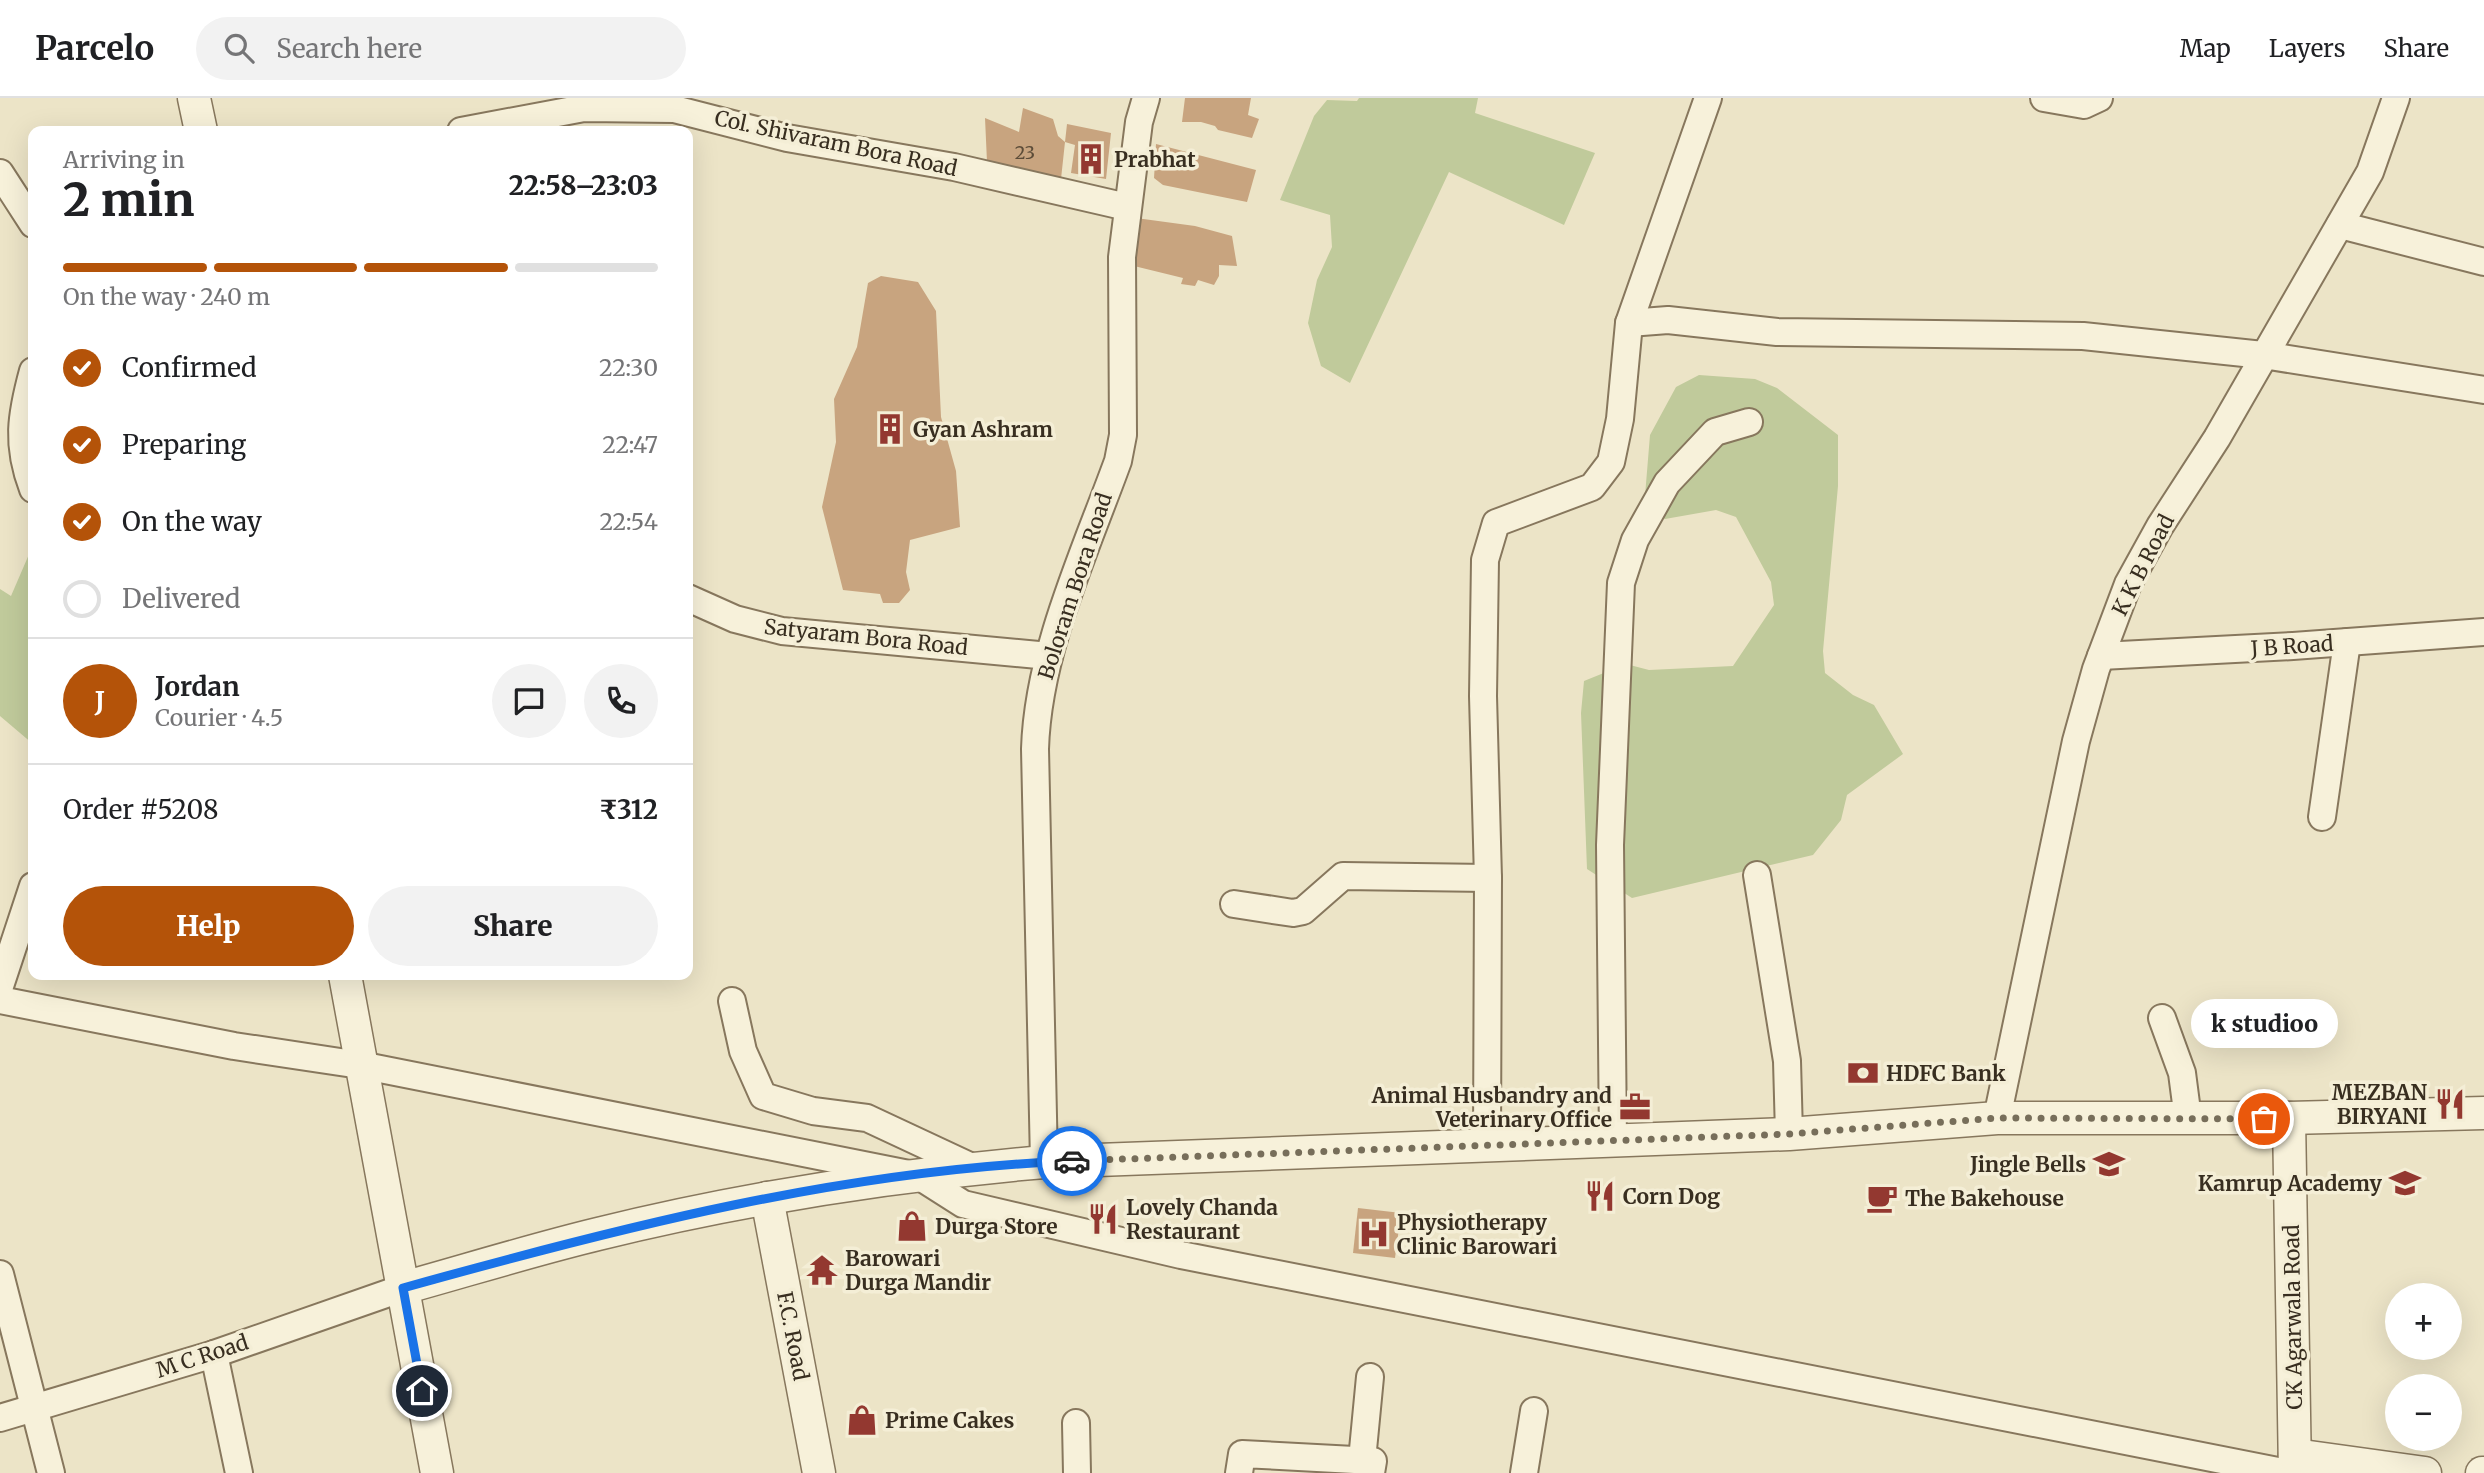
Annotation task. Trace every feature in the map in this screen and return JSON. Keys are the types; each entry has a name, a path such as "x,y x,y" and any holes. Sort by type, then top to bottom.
{"street":[{"path":"194,98 200,126"},
{"name":"Boloram Bora Road","path":"1044,1162 1035,749 1038,700 1049,656 1118,461 1123,435 1122,257 1139,122 1146,98"},
{"path":"1488,1147 1488,878 1482,696 1485,560 1496,523 1592,487 1611,462 1620,419 1629,323 1708,98"},
{"path":"2044,98 2084,105 2099,98"},
{"name":"K K B Road","path":"1997,1118 2076,741 2101,656 2128,584 2160,526 2217,438 2370,173 2396,98"},
{"name":"Col. Shivaram Bora Road","path":"479,126 552,106 674,109 787,138 954,167 1127,207"},
{"path":"0,173 28,216"},
{"path":"2340,225 2484,262"},
{"path":"1629,323 1668,320 1777,332 2083,337 2263,355 2484,390"},
{"path":"28,394 21,425 24,464 28,475"},
{"path":"1613,1141 1610,845 1621,583 1635,540 1667,483 1715,432 1749,422"},
{"name":"Satyaram Bora Road","path":"693,600 735,620 782,631 1049,656"},
{"name":"J B Road","path":"2101,656 2484,632"},
{"path":"2322,817 2347,642"},
{"path":"1756,875 1787,1061 1789,1134"},
{"path":"1234,904 1293,913 1303,911 1343,876 1488,878"},
{"path":"0,986 28,901"},
{"path":"346,980 437,1473"},
{"path":"0,1000 234,1046 360,1065 919,1175 963,1204 1181,1255 2292,1467 2425,1473"},
{"path":"732,1001 743,1051 763,1096 813,1111 867,1118 974,1168"},
{"path":"2162,1018 2182,1073 2188,1119"},
{"path":"403,1288 598,1234 766,1198 919,1175 1044,1162 1789,1134 1997,1118 2289,1118 2484,1113"},
{"name":"CK Agarwala Road","path":"2289,1118 2292,1467"},
{"name":"F.C. Road","path":"766,1198 819,1473"},
{"path":"0,1274 51,1473"},
{"name":"M C Road","path":"0,1418 214,1354 403,1288"},
{"path":"214,1354 239,1473"},
{"path":"1239,1473 1242,1454 1367,1467 1370,1377"},
{"path":"1524,1473 1534,1411"},
{"path":"1076,1423 1077,1473"}],"green space":[{"path":"1359,98 1478,98 1475,113 1595,153 1564,225 1449,172 1350,383 1321,366 1308,323 1317,280 1332,247 1330,215 1280,200 1314,116 1327,100 1357,101"},
{"path":"1699,375 1755,379 1777,388 1838,435 1838,486 1823,651 1825,673 1853,695 1874,705 1903,754 1847,795 1841,820 1813,855 1632,898 1587,869 1581,713 1584,681 1626,664 1649,670 1733,666 1774,605 1771,582 1736,517 1716,510 1665,519 1644,508 1650,435 1676,387"},
{"path":"28,557 28,740 0,716 0,589 11,596"}],"building":[{"path":"1185,98 1251,98 1248,115 1259,119 1252,138 1218,130 1215,126 1201,122 1182,122"},
{"path":"1023,108 1053,119 1058,136 1065,142 1061,179 987,162 985,118 1019,132"},
{"name":"Prabhat","path":"1067,124 1111,133 1106,179 1071,173 1075,145 1065,142"},
{"path":"1156,144 1256,170 1247,202 1163,185 1154,178"},
{"path":"1136,218 1195,226 1232,236 1237,266 1219,265 1219,276 1214,285 1198,280 1195,286 1181,284 1183,278 1130,265"},
{"name":"Gyan Ashram","path":"881,276 918,282 936,311 941,417 956,471 960,527 910,540 906,572 910,590 899,603 883,603 880,594 843,590 822,507 836,442 834,399 857,347 868,283"},
{"path":"1358,1208 1401,1213 1395,1258 1353,1253"}],"way so far":[{"path":"1072,1161 1789,1134 1997,1118 2264,1119"}],"place":[{"name":"Prabhat","path":"1091,159"},
{"name":"Gyan Ashram","path":"890,429"},
{"name":"HDFC Bank","path":"1863,1073"},
{"name":"MEZBAN BIRYANI","path":"2450,1104"},
{"name":"Animal Husbandry and Veterinary Office","path":"1635,1107"},
{"name":"k studioo","path":"2264,1119"},
{"name":"Jingle Bells","path":"2109,1164"},
{"name":"Kamrup Academy","path":"2405,1183"},
{"name":"Corn Dog","path":"1600,1196"},
{"name":"The Bakehouse","path":"1882,1198"},
{"name":"Lovely Chanda Restaurant","path":"1103,1219"},
{"name":"Durga Store","path":"912,1226"},
{"name":"Physiotherapy Clinic Barowari","path":"1374,1234"},
{"name":"Barowari Durga Mandir","path":"822,1270"},
{"name":"Prime Cakes","path":"862,1420"}],"route":[{"path":"422,1391 403,1288 598,1234 766,1198 974,1168 1072,1161"}]}
